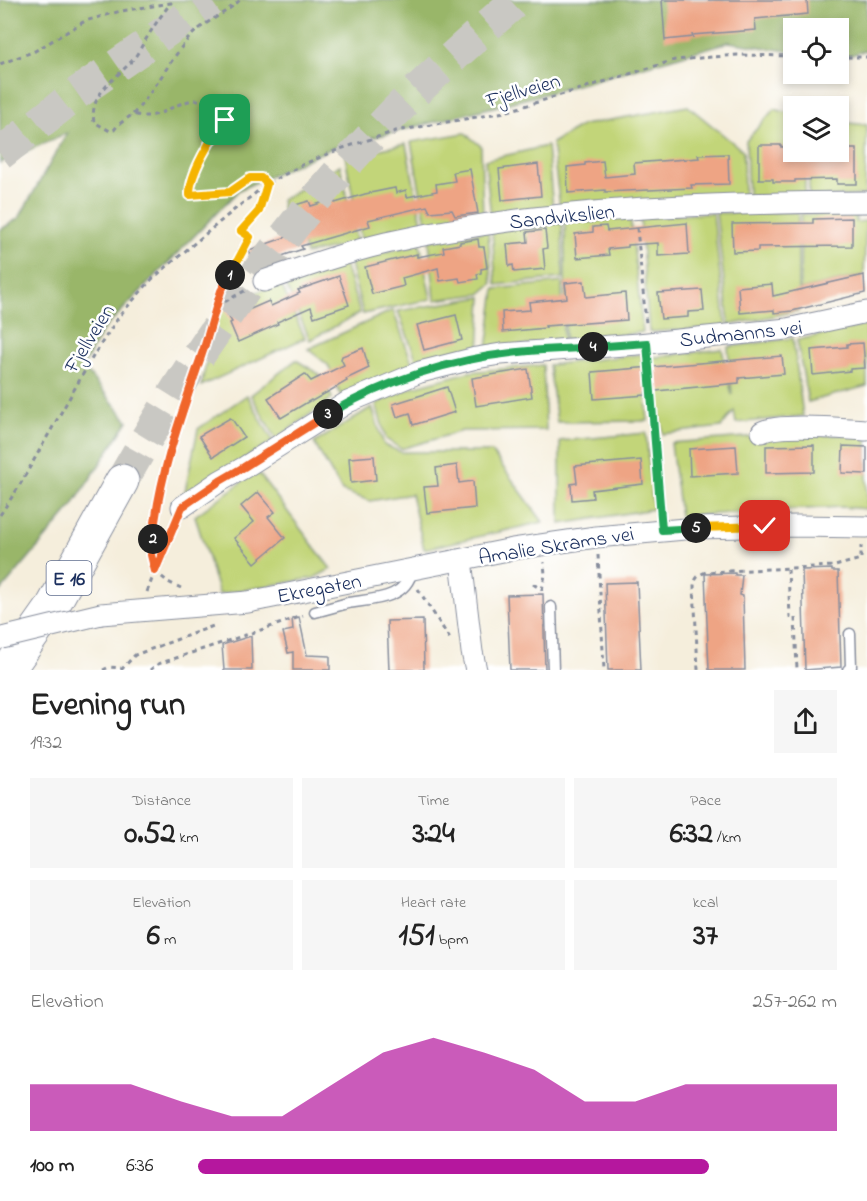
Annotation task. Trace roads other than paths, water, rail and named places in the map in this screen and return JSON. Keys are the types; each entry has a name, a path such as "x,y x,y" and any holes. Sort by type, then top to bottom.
{"highway":[{"name":"E 16","path":"8,670 51,609 122,482 100,541 60,615 23,670"}],"street":[{"name":"Sandvikslien","path":"264,281 317,262 388,243 451,230 515,221 691,205 867,202"},
{"name":"Sudmanns vei","path":"182,507 348,402 404,378 449,364 501,354 646,334 787,329 867,312"},
{"path":"762,432 787,428 867,430"},
{"name":"Amalie Skrams vei","path":"411,574 513,549 662,530 765,526 864,535"},
{"name":"Amalie Skrams vei","path":"461,560 474,661"},
{"name":"Ekregaten","path":"1,639 101,614 225,605 411,574"}],"lane":[{"path":"315,612 391,596 398,592 411,574"},
{"path":"551,607 553,670"},
{"path":"848,670 851,667 849,634"}],"tunnel":[{"path":"0,154 76,94 211,0"},
{"path":"122,481 183,379 251,281 287,234 325,188 406,101 517,0"}]}
